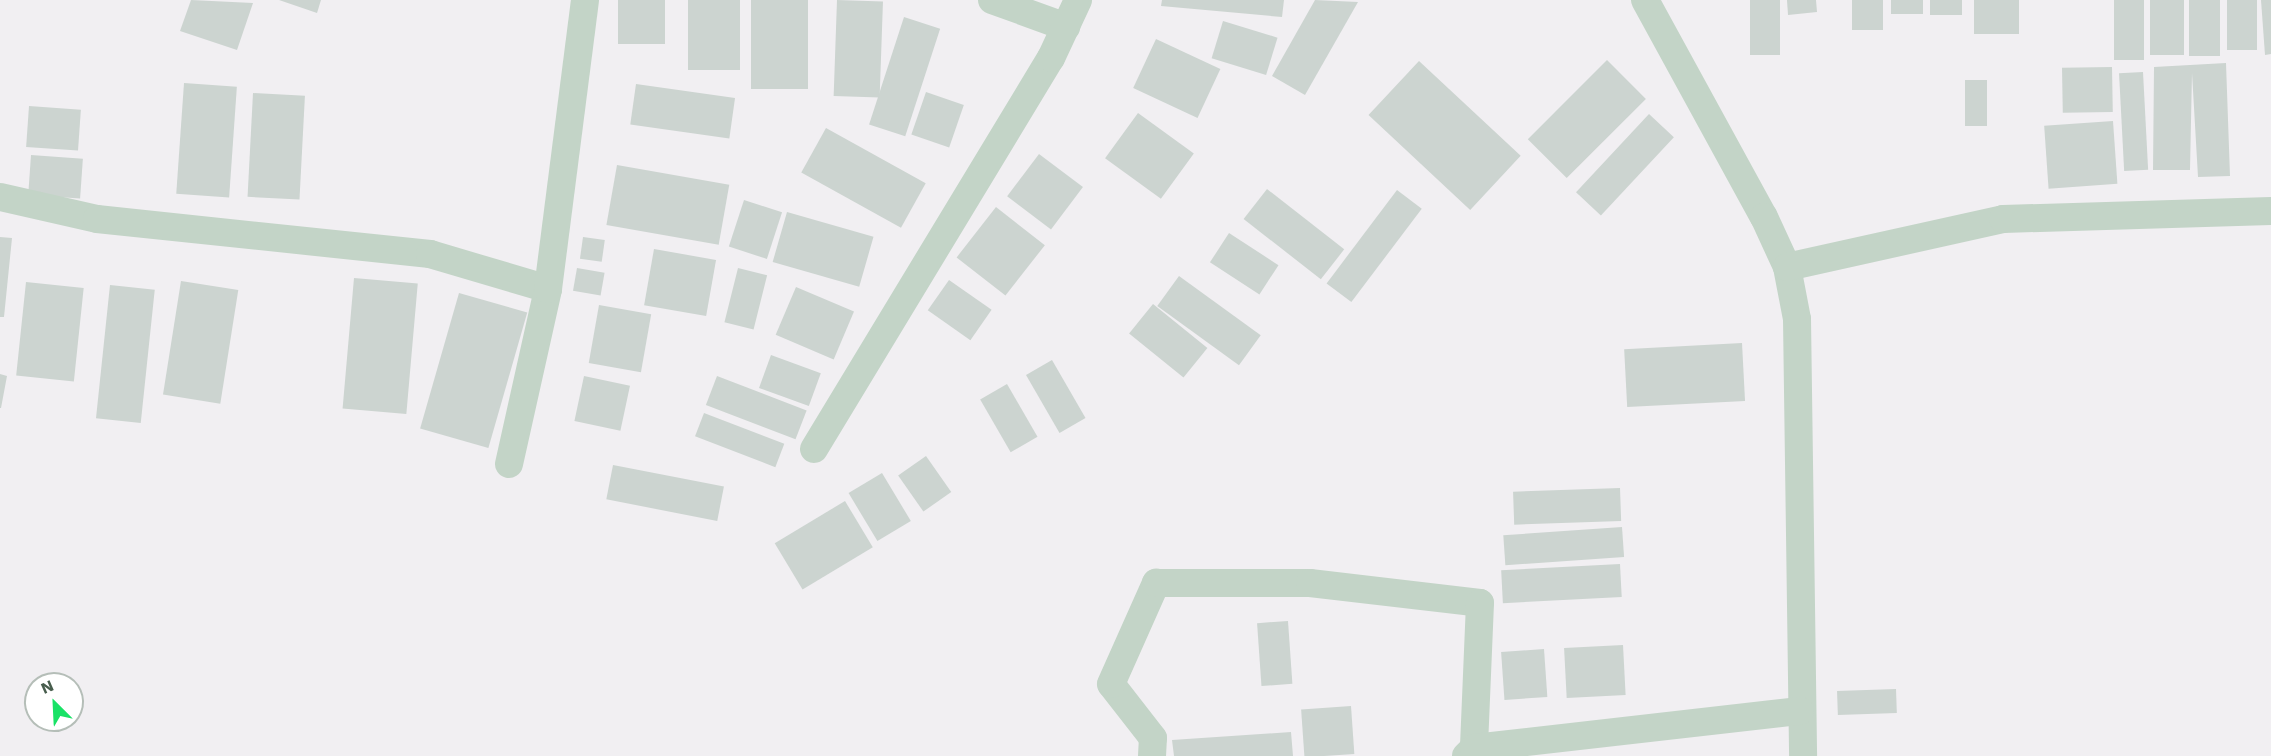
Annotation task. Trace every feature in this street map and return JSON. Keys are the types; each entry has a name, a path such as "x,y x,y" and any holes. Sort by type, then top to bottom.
{"street":[{"path":"509,464 548,290 585,0"},
{"path":"992,0 1066,27"},
{"path":"814,449 1066,27 1078,0"},
{"path":"1645,0 1764,217 1786,267 1797,319 1800,711 1803,756"},
{"path":"0,197 97,219 430,254 548,290"},
{"path":"1786,267 2003,219 2271,211"},
{"path":"1152,756 1153,738 1111,684 1156,583 1310,583 1480,603 1470,752 1800,711"}],"building":[{"path":"191,0 253,3 237,50 180,31"},
{"path":"279,0 321,0 317,13"},
{"path":"618,0 665,0 665,44 618,44"},
{"path":"688,0 740,0 740,70 688,70"},
{"path":"751,0 808,0 808,89 751,89"},
{"path":"837,0 883,2 880,98 834,96"},
{"path":"1162,0 1284,0 1282,17 1161,6"},
{"path":"1315,0 1358,2 1305,95 1272,76"},
{"path":"1750,0 1780,0 1780,55 1750,55"},
{"path":"1787,0 1816,0 1817,12 1788,15"},
{"path":"1852,0 1883,0 1883,30 1852,30"},
{"path":"1891,0 1923,0 1923,14 1891,14"},
{"path":"1930,0 1962,0 1962,15 1930,15"},
{"path":"1974,0 2019,0 2019,34 1974,34"},
{"path":"2114,0 2144,0 2144,60 2114,60"},
{"path":"2150,0 2184,0 2184,55 2150,55"},
{"path":"2189,0 2220,0 2220,56 2189,56"},
{"path":"2227,0 2257,0 2257,50 2227,50"},
{"path":"2261,0 2271,0 2271,54 2265,55"},
{"path":"904,17 940,29 905,136 869,124"},
{"path":"1223,21 1278,38 1266,75 1212,58"},
{"path":"1156,39 1220,69 1198,118 1133,88"},
{"path":"1607,60 1646,99 1567,178 1528,139"},
{"path":"1419,61 1521,156 1470,210 1369,115"},
{"path":"2226,63 2230,176 2198,177 2192,73 2190,170 2153,170 2154,67"},
{"path":"2112,67 2113,112 2063,113 2062,68"},
{"path":"2143,72 2148,170 2124,171 2119,73"},
{"path":"1965,80 1987,80 1987,126 1965,126"},
{"path":"184,83 237,87 229,197 176,194"},
{"path":"636,84 735,98 729,139 630,125"},
{"path":"926,92 964,105 949,148 911,135"},
{"path":"253,93 305,96 299,200 248,197"},
{"path":"29,106 81,110 78,151 26,147"},
{"path":"1138,113 1194,154 1161,199 1105,158"},
{"path":"1649,114 1674,137 1601,215 1576,192"},
{"path":"2113,121 2117,184 2049,189 2044,126"},
{"path":"826,128 926,183 901,228 801,173"},
{"path":"1039,154 1083,187 1051,229 1007,196"},
{"path":"31,155 83,159 80,199 28,195"},
{"path":"617,165 729,185 719,245 606,225"},
{"path":"1267,189 1344,249 1321,279 1244,219"},
{"path":"1397,190 1422,209 1351,302 1327,283"},
{"path":"744,200 782,212 767,259 729,247"},
{"path":"996,207 1045,245 1005,296 957,257"},
{"path":"787,212 874,237 859,287 773,262"},
{"path":"1229,233 1278,265 1259,294 1210,262"},
{"path":"0,237 12,238 4,317 0,317"},
{"path":"583,237 605,240 602,262 580,259"},
{"path":"654,249 716,260 706,316 644,305"},
{"path":"577,268 605,273 601,296 573,291"},
{"path":"738,268 767,275 754,330 724,322"},
{"path":"1179,276 1261,335 1239,365 1157,306"},
{"path":"354,278 418,284 406,414 343,409"},
{"path":"949,280 992,310 970,340 928,310"},
{"path":"181,281 238,290 220,404 163,395"},
{"path":"26,282 84,288 74,382 16,375"},
{"path":"110,285 155,290 141,423 96,418"},
{"path":"796,287 854,312 834,359 776,335"},
{"path":"459,293 527,313 488,448 420,429"},
{"path":"1153,304 1207,348 1183,378 1129,334"},
{"path":"599,305 651,314 641,372 589,363"},
{"path":"1742,343 1745,401 1627,407 1624,349"},
{"path":"771,355 821,373 809,406 759,388"},
{"path":"1052,360 1086,418 1060,433 1026,375"},
{"path":"0,374 7,376 1,408 0,408"},
{"path":"584,376 630,386 620,431 574,421"},
{"path":"717,376 807,410 796,439 706,405"},
{"path":"1007,384 1038,437 1011,452 980,400"},
{"path":"704,413 784,444 775,467 695,436"},
{"path":"926,456 951,492 923,512 898,476"},
{"path":"613,465 724,487 717,521 606,499"},
{"path":"882,473 911,521 877,541 849,493"},
{"path":"1620,488 1621,521 1514,525 1513,492"},
{"path":"845,501 873,547 803,590 775,543"},
{"path":"1622,527 1624,557 1505,565 1503,535"},
{"path":"1620,564 1622,597 1503,603 1501,570"},
{"path":"1288,621 1292,684 1261,686 1257,623"},
{"path":"1623,645 1626,695 1567,698 1564,648"},
{"path":"1544,649 1547,697 1504,700 1501,652"},
{"path":"1896,689 1897,713 1838,715 1837,691"},
{"path":"1351,706 1354,754 1304,756 1301,709"},
{"path":"1291,732 1293,756 1174,756 1172,740"}]}
